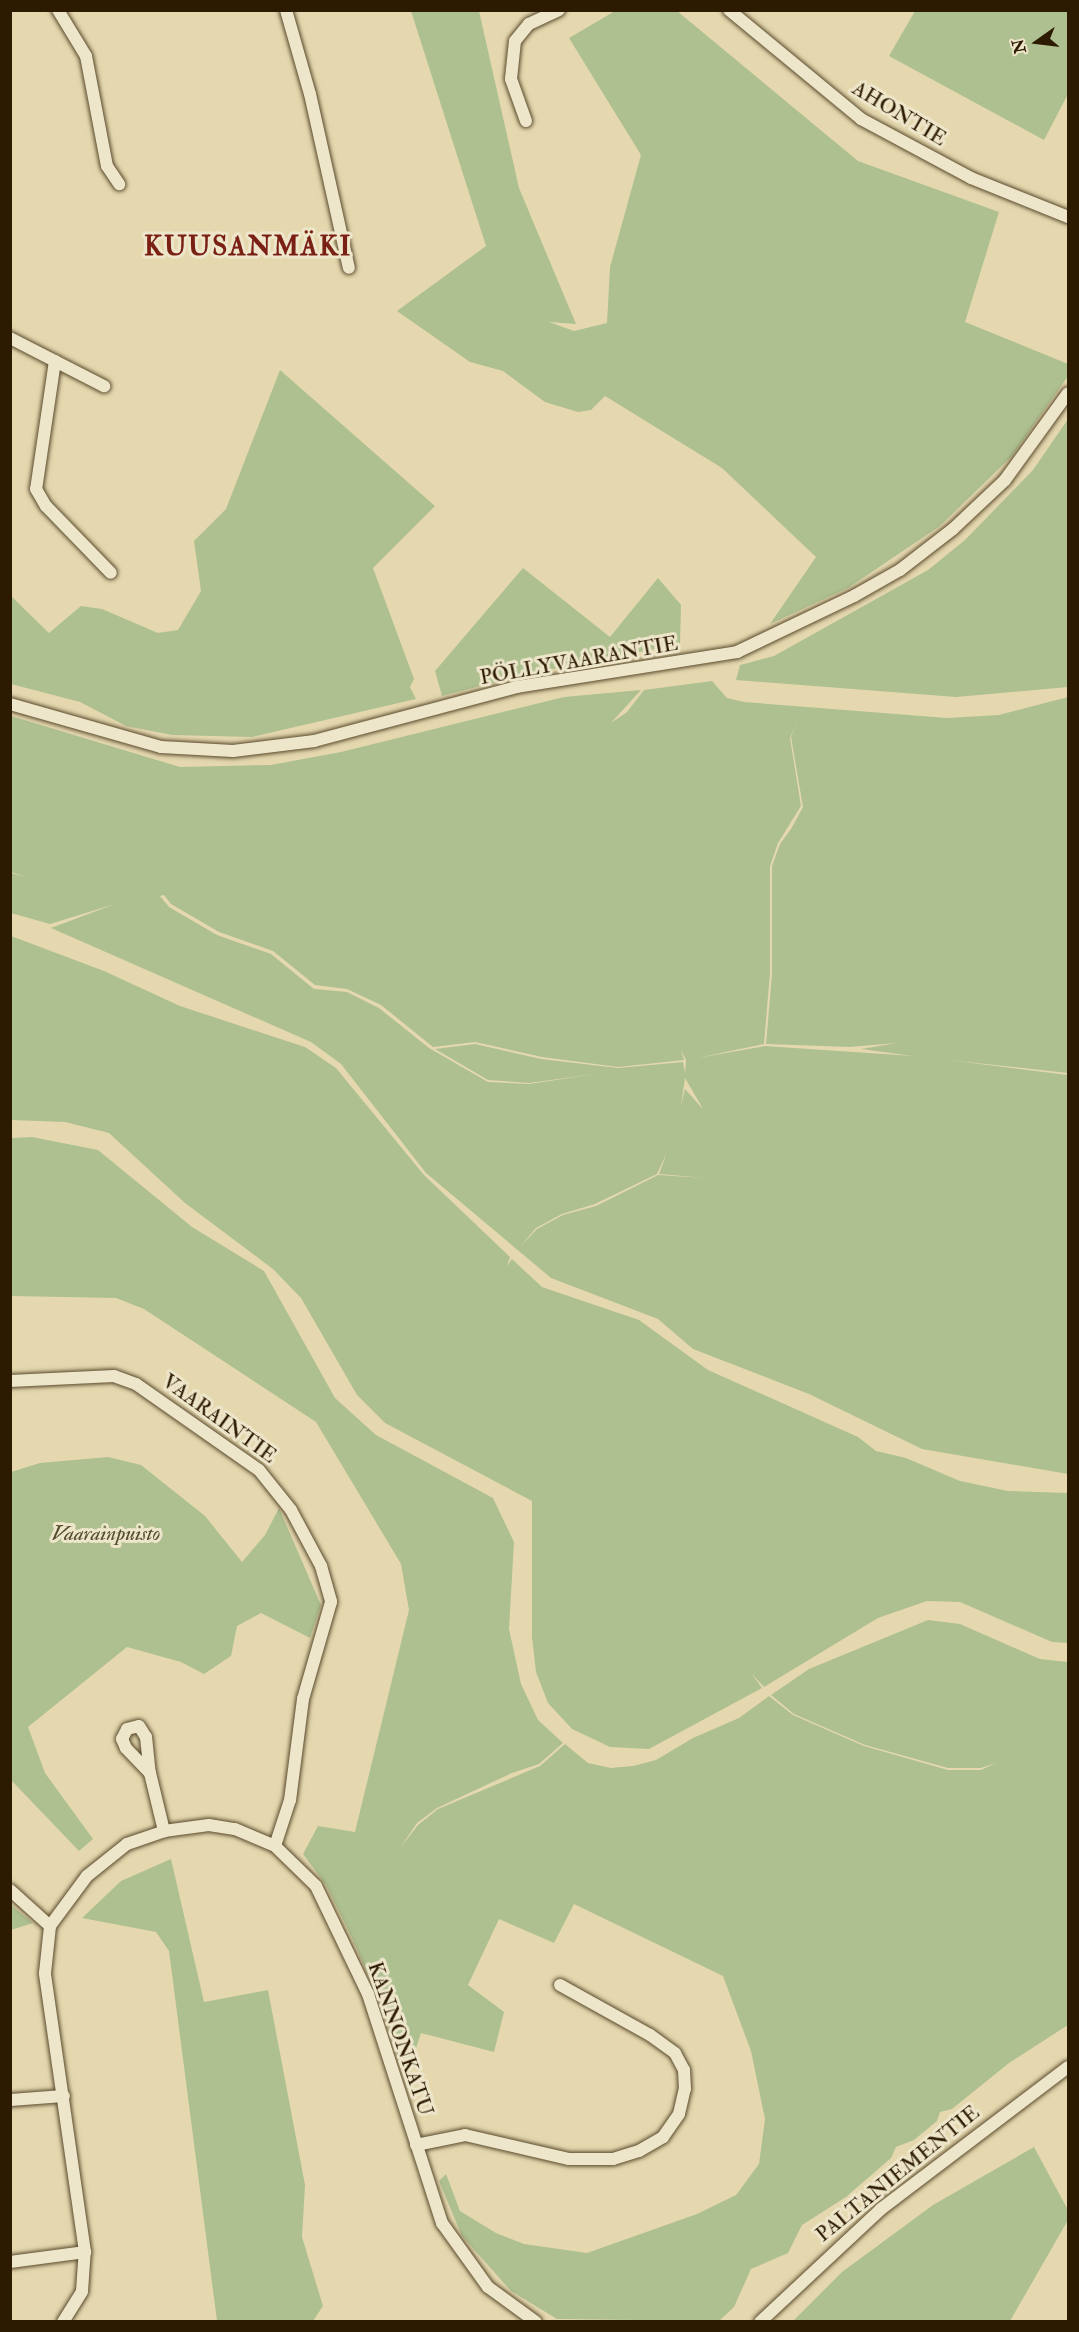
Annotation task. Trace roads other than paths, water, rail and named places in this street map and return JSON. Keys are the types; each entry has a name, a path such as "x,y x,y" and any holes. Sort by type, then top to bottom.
{"street":[{"path":"58,10 86,56 107,166 118,184"},
{"path":"286,10 310,94 349,268"},
{"path":"526,121 511,79 514,41 529,24 559,10"},
{"name":"AHONTIE","path":"729,10 861,119 971,178 1068,217"},
{"path":"10,338 104,386"},
{"path":"55,361 36,489 46,506 111,573"},
{"name":"PÖLLYVAARANTIE","path":"10,704 161,747 243,751 314,741 517,687 737,652 854,596 900,570 944,536 1005,480 1068,393"},
{"name":"VAARAINTIE","path":"10,1381 114,1377 136,1383 259,1470 291,1510 325,1576 331,1602 303,1699 290,1800 275,1846"},
{"path":"150,1773 164,1831"},
{"name":"KANNONKATU","path":"50,1926 106,1857 127,1844 164,1831 209,1825 235,1829 275,1846 316,1886 368,1994 442,2223 455,2246 488,2287 521,2318 536,2322"},
{"path":"10,1890 50,1926 45,1973 85,2252 82,2291 63,2322"},
{"path":"416,2145 465,2135 569,2158 613,2159 639,2151 663,2138 679,2114 686,2090 684,2070 675,2053 560,1985"},
{"name":"PALTANIEMENTIE","path":"760,2322 881,2209 1068,2067"},
{"path":"10,2100 64,2096"},
{"path":"10,2262 85,2252"}],"district":[{"name":"KUUSANMÄKI","path":"248,247"}],"park label":[{"name":"Vaarainpuisto","path":"106,1534"}]}
